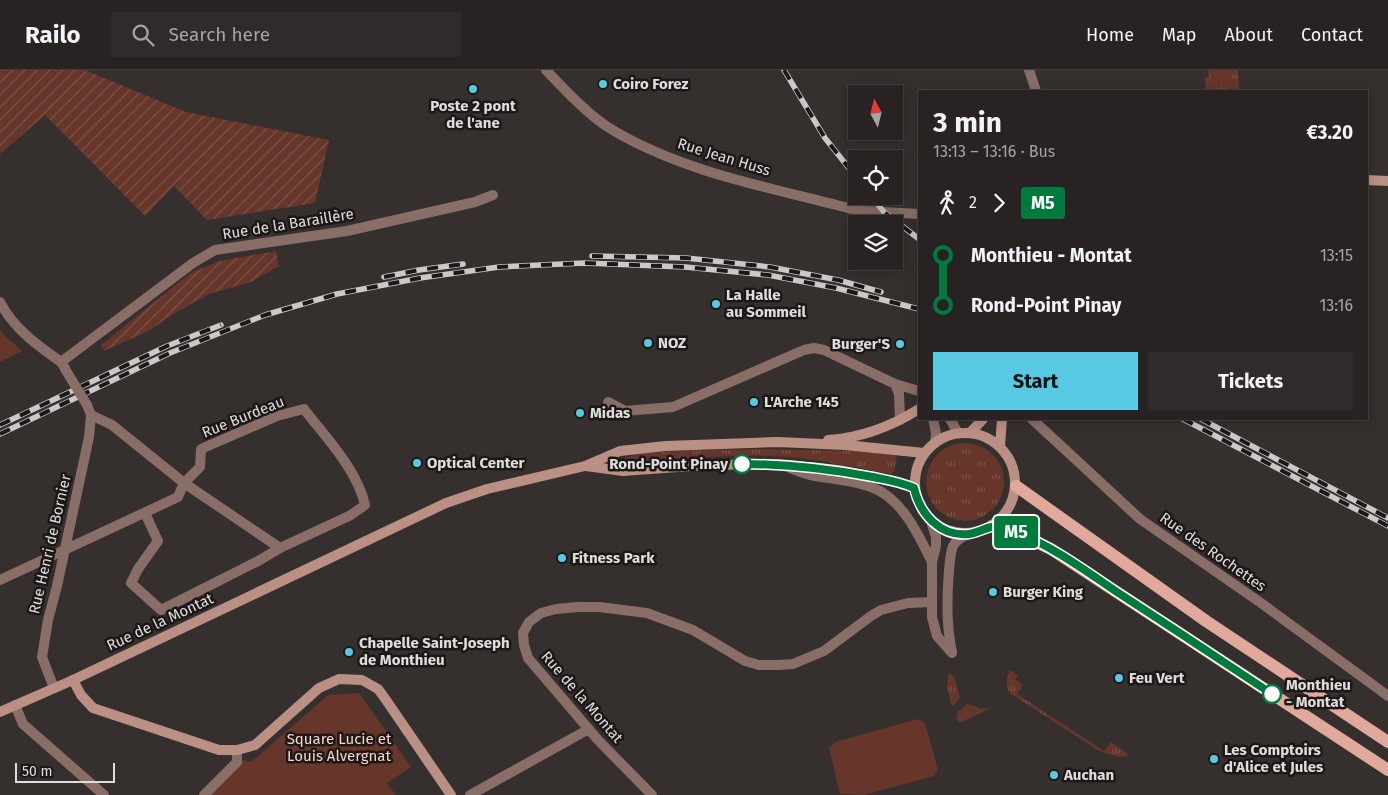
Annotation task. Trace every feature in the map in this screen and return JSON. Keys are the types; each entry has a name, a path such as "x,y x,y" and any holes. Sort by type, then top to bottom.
{"main road":[{"path":"1368,180 1388,180"},
{"path":"778,442 838,439 868,432 900,420 918,410"},
{"path":"970,433 982,420"},
{"path":"1000,446 1002,420"},
{"path":"958,433 970,433 986,437 1000,446 1009,458 1015,472 1016,486 1012,502 1004,515 992,526 968,534 955,533 931,521 923,512 914,488 918,463 924,453 946,436 958,433"},
{"name":"Rue de la Montat","path":"0,712 73,680 446,504 494,487 584,466 620,451 676,445 778,442 845,445 924,453"},
{"name":"Rue de la Montat","path":"584,466 623,471 705,465 780,464 838,470 896,482 914,488"},
{"path":"1016,486 1206,620 1388,742"},
{"path":"992,526 1015,532 1059,554 1388,770"},
{"path":"73,680 81,695 93,708 219,750 237,750 255,745 319,688 339,679 362,680 378,689 451,795"}],"street":[{"name":"Rue Jean Huss","path":"546,70 560,85 609,128 643,146 682,162 848,208 918,214"},
{"path":"1029,70 1036,90"},
{"name":"Rue de la Baraillère","path":"63,366 193,263 215,250 347,231 475,202 493,195"},
{"path":"0,302 27,338 63,366"},
{"path":"608,402 625,411 674,407 804,350 814,348 824,350 895,384 918,391"},
{"name":"Rue Henri de Bornier","path":"54,688 42,657 48,620 89,436 90,415 87,405 63,366"},
{"path":"895,384 900,394 900,420"},
{"name":"Rue Burdeau","path":"304,409 342,459 362,490 365,505 351,515 280,548 161,610 131,583 138,568 158,541 144,513 178,497 184,483 200,467 202,449 277,416 304,409"},
{"path":"90,415 112,425 184,483 280,548"},
{"path":"933,420 936,434 935,443"},
{"path":"951,420 958,433"},
{"name":"Rue des Rochettes","path":"1033,420 1140,519 1261,603 1388,696"},
{"name":"Rue de la Montat","path":"780,464 808,475 871,487 884,494 898,507 915,529 932,562"},
{"path":"0,580 144,513"},
{"name":"Rue de la Montat","path":"931,521 936,537 932,562 932,617 937,636 952,653 947,623 951,553 958,540 968,534"},
{"name":"Rue de la Montat","path":"652,795 589,729 528,658 523,633 529,622 541,613 578,606 647,612 693,630 746,661 759,665 793,664 824,652 881,610 908,603 932,602"},
{"path":"15,705 23,724 104,795"},
{"path":"470,795 589,729"},
{"path":"204,795 237,762 237,750"}],"green space":[{"path":"0,70 85,70 186,112 329,140 315,203 207,220 174,186 145,216 45,115 0,154"},
{"path":"1208,70 1238,70 1239,90 1206,90 1205,78 1209,78"},
{"path":"276,251 279,266 251,282 209,294 147,332 104,351 101,345 192,272 220,261"},
{"path":"0,328 3,334 22,351 0,362"},
{"path":"965,443 980,446 993,454 1001,467 1004,482 1001,497 993,510 980,518 965,521 950,518 937,510 929,497 926,482 929,467 937,454 950,446"},
{"path":"762,449 858,451 893,454 897,457 894,471 891,474 789,457 707,457 625,464 622,460 630,456 665,452"},
{"path":"1010,670 1018,675 1015,679 1023,685 1017,694 1104,751 1111,742 1127,753 1127,756 1118,757 1099,751 1010,693 1007,688 1007,682"},
{"path":"949,672 955,679 960,697 954,706 951,704 947,686"},
{"name":"Square Lucie et Louis Alvergnat","path":"359,693 411,767 387,783 396,795 209,795 244,760 251,762 328,695"},
{"path":"968,704 982,709 993,707 959,722 956,718 958,712"},
{"path":"918,719 925,723 938,769 934,776 864,795 840,794 829,748 835,742"}],"railway":[{"path":"784,70 825,138 848,167"},
{"path":"878,205 884,212 918,238"},
{"path":"592,256 686,258 770,267 838,280 881,292"},
{"path":"0,434 170,353 265,315 337,294 420,278 499,267 584,263 685,267 768,275 836,288 918,309"},
{"path":"384,277 463,264"},
{"path":"0,425 167,346 221,325"},
{"path":"1185,420 1388,526"},
{"path":"1203,420 1388,518"}],"bus line":[{"name":"M5","path":"742,464 780,464 838,470 908,485 914,488 923,512 931,521 942,528 955,533 968,534 992,526 1030,538 1076,565 1272,694"}],"place":[{"name":"Coiro Forez","path":"603,84"},
{"name":"Poste 2 pont de l'ane","path":"473,89"},
{"name":"La Halle au Sommeil","path":"716,304"},
{"name":"NOZ","path":"648,343"},
{"name":"Burger'S","path":"900,344"},
{"name":"L'Arche 145","path":"754,402"},
{"name":"Midas","path":"580,413"},
{"name":"Optical Center","path":"417,463"},
{"name":"Rond-Point Pinay","path":"742,464"},
{"name":"Fitness Park","path":"562,558"},
{"name":"Burger King","path":"993,592"},
{"name":"Chapelle Saint-Joseph de Monthieu","path":"349,652"},
{"name":"Feu Vert","path":"1119,678"},
{"name":"Monthieu - Montat","path":"1272,694"},
{"name":"Les Comptoirs d'Alice et Jules","path":"1214,759"},
{"name":"Auchan","path":"1054,775"}]}
